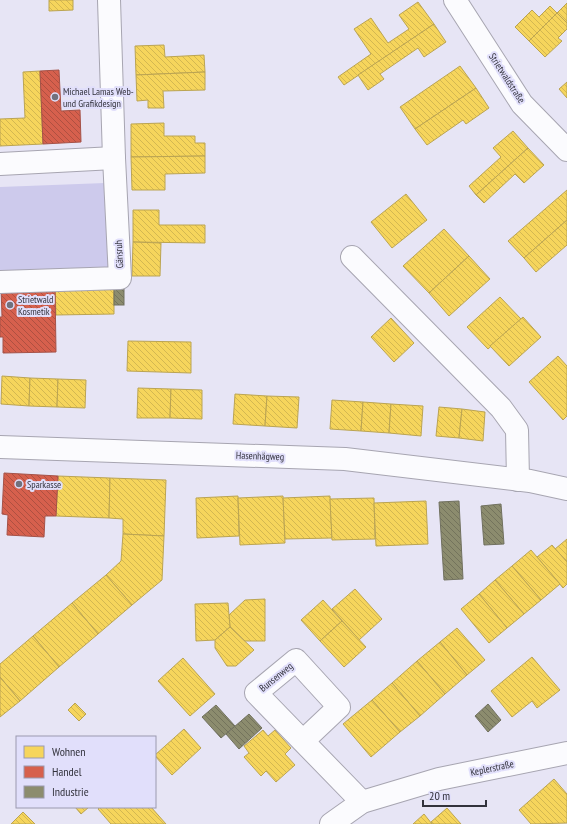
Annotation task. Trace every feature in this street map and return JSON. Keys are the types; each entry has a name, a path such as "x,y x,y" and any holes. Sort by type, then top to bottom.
{"street":[{"name":"Gänsruh","path":"0,282 120,278 108,0"},
{"name":"Strietwaldstraße","path":"455,0 522,104 567,150"},
{"path":"0,164 114,158"},
{"path":"352,257 501,408 517,430 518,480"},
{"name":"Hasenhägweg","path":"0,446 345,459 518,480 567,489"},
{"path":"303,741 362,802"},
{"name":"Keplerstraße","path":"330,824 362,802 439,779 567,753"}],"shaded area":[{"path":"105,183 109,267 0,271 0,187"}],"building: Wohnen":[{"path":"49,0 73,0 73,10 49,11"},
{"path":"418,2 434,24 344,85 338,77 371,54 354,29 371,18 388,43 409,29 399,15"},
{"path":"567,3 567,23 557,13"},
{"path":"550,6 557,13 529,41 515,27 532,10 539,17"},
{"path":"557,13 567,23 567,29 558,38 562,41 545,57 529,41"},
{"path":"434,24 446,42 424,57 418,48 380,74 384,79 368,90 358,75"},
{"path":"164,45 165,57 204,55 205,72 136,75 135,46"},
{"path":"460,66 476,88 415,129 400,107"},
{"path":"40,71 43,144 0,146 0,119 25,118 23,72"},
{"path":"205,72 205,90 163,91 164,108 148,108 148,100 137,101 136,75"},
{"path":"567,82 567,98 559,89"},
{"path":"476,88 489,108 466,124 463,120 427,145 415,129"},
{"path":"164,123 164,136 195,136 195,143 205,143 205,156 131,157 131,124"},
{"path":"513,131 528,148 476,195 469,186 501,157 493,148"},
{"path":"528,148 544,165 524,183 515,174 484,203 476,195"},
{"path":"205,156 205,173 165,174 165,190 132,190 131,157"},
{"path":"567,190 567,220 524,258 508,241"},
{"path":"406,194 427,220 392,248 371,222"},
{"path":"133,210 159,210 159,225 205,225 205,243 133,242"},
{"path":"567,220 567,245 536,272 524,258"},
{"path":"444,229 469,256 429,293 403,266"},
{"path":"133,242 161,243 160,276 132,276"},
{"path":"469,256 490,279 449,316 429,293"},
{"path":"114,285 114,314 56,315 55,286"},
{"path":"500,297 521,319 488,349 467,327"},
{"path":"523,317 541,337 509,366 490,346"},
{"path":"391,318 414,343 394,362 371,337"},
{"path":"128,341 191,342 191,373 127,371"},
{"path":"558,356 567,366 567,416 563,420 529,382"},
{"path":"2,376 30,378 29,406 1,404"},
{"path":"30,378 58,379 57,407 29,406"},
{"path":"58,379 86,380 85,408 57,407"},
{"path":"138,388 171,389 170,418 137,418"},
{"path":"171,389 202,390 202,419 170,418"},
{"path":"235,394 267,396 265,426 233,424"},
{"path":"267,396 299,397 297,428 265,426"},
{"path":"332,400 363,402 361,431 330,429"},
{"path":"363,402 391,404 389,433 361,431"},
{"path":"391,404 423,406 421,436 389,433"},
{"path":"439,407 462,409 459,438 436,436"},
{"path":"462,409 485,412 483,441 459,438"},
{"path":"58,476 110,478 109,518 56,516"},
{"path":"110,478 166,480 164,536 123,534 123,519 109,518"},
{"path":"238,496 239,536 197,538 196,498"},
{"path":"283,496 285,543 240,545 238,498"},
{"path":"330,496 332,538 285,539 283,498"},
{"path":"374,498 375,539 332,540 330,499"},
{"path":"426,501 428,544 376,546 374,503"},
{"path":"123,534 164,536 162,580 132,605 106,575 121,561"},
{"path":"567,539 567,562 555,549"},
{"path":"552,545 567,562 567,584 563,588 537,557"},
{"path":"531,550 560,584 541,600 512,566"},
{"path":"512,566 541,600 524,614 495,580"},
{"path":"106,575 132,605 98,634 72,603"},
{"path":"495,580 524,614 507,628 479,594"},
{"path":"355,589 382,619 359,640 332,609"},
{"path":"479,594 507,628 489,643 461,609"},
{"path":"265,599 265,641 245,641 230,627 229,615 245,600"},
{"path":"323,600 342,621 320,641 301,620"},
{"path":"72,603 98,634 59,667 33,636"},
{"path":"228,603 230,627 215,640 196,641 195,604"},
{"path":"342,621 366,647 344,667 320,641"},
{"path":"230,627 254,650 236,666 227,666 215,648 215,640"},
{"path":"457,628 485,660 467,675 440,642"},
{"path":"33,636 59,667 20,701 0,677 0,664"},
{"path":"440,642 467,675 445,694 417,661"},
{"path":"532,657 560,690 537,708 532,701 512,717 491,691"},
{"path":"183,658 215,694 190,716 158,681"},
{"path":"417,661 445,694 420,716 392,683"},
{"path":"0,677 20,701 0,717"},
{"path":"392,683 420,716 400,732 372,700"},
{"path":"372,700 400,732 371,757 343,724"},
{"path":"75,703 86,714 79,721 68,710"},
{"path":"184,729 201,748 172,775 156,757 156,754"},
{"path":"263,730 268,736 275,730 291,748 285,754 295,765 276,782 266,771 261,776 244,757 249,753 244,746"},
{"path":"554,779 567,794 567,823 531,824 519,810"},
{"path":"76,808 88,808 81,814"},
{"path":"152,808 166,824 111,824 98,809"},
{"path":"447,808 461,824 432,824 431,822"},
{"path":"23,812 35,824 11,824"},
{"path":"424,814 432,824 413,824"}],"building: Handel":[{"path":"59,70 61,111 80,110 81,142 43,144 40,71"},
{"path":"55,286 56,352 3,353 3,337 0,337 0,317 2,317 1,287"},
{"path":"4,473 58,476 56,516 45,516 44,537 7,535 8,515 2,514"}],"building: Industrie":[{"path":"114,285 124,285 124,305 114,305"},
{"path":"459,501 463,579 444,580 439,502"},
{"path":"501,504 504,544 484,545 481,506"},
{"path":"488,704 501,720 488,732 475,716"},
{"path":"216,705 235,726 221,738 202,717"},
{"path":"249,714 262,728 239,749 226,734"}],"place":[{"name":"Michael Lamas Web- und Grafikdesign","path":"55,97"},
{"name":"Strietwald Kosmetik","path":"10,305"},
{"name":"Sparkasse","path":"19,484"}]}
